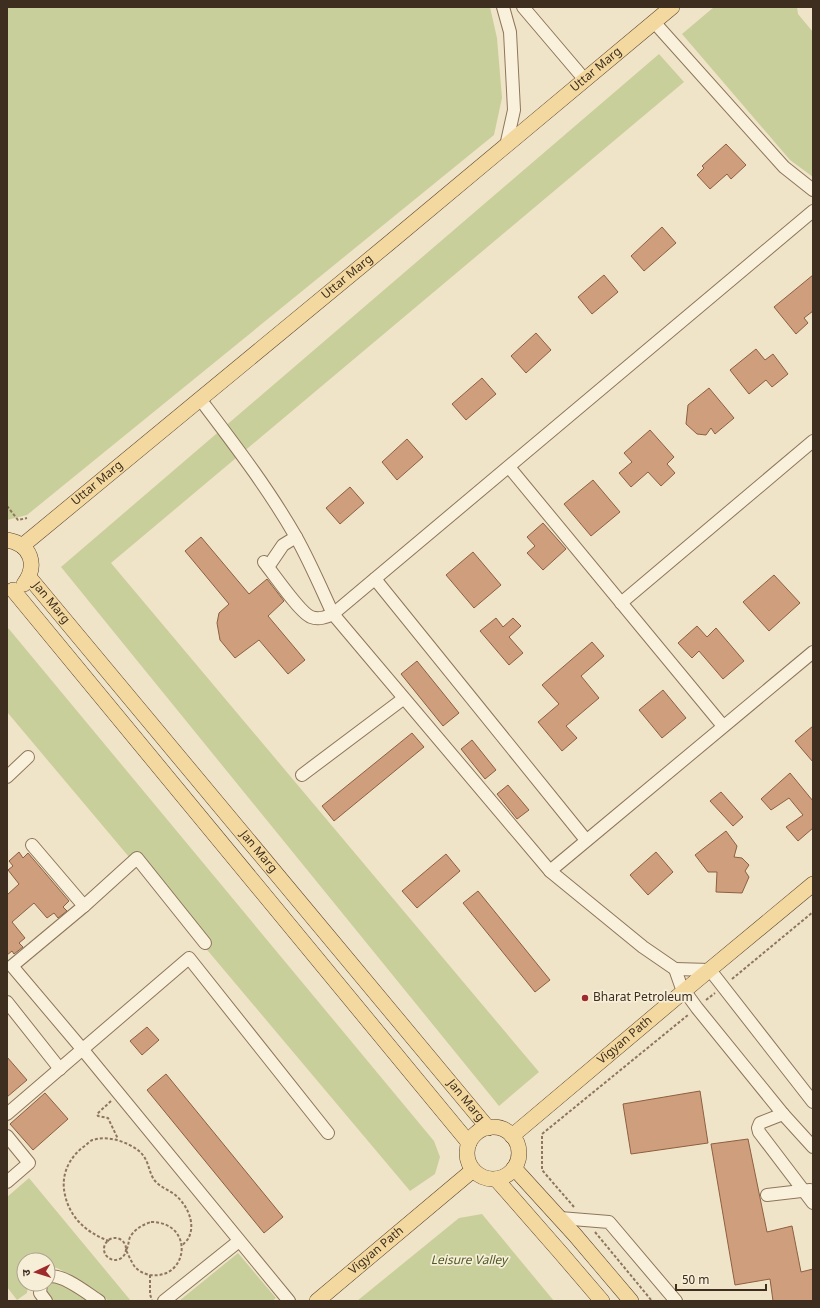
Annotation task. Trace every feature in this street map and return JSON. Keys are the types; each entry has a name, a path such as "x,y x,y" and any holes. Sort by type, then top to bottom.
{"main road":[{"name":"Uttar Marg","path":"22,546 200,400 672,7"},
{"path":"7,540 18,543 22,546 30,557 31,567 29,577 22,585 10,591"},
{"name":"Jan Marg","path":"29,577 488,1128"},
{"name":"Jan Marg","path":"10,591 469,1143"},
{"name":"Vigyan Path","path":"512,1136 813,884"},
{"path":"488,1128 499,1128 505,1131 512,1136 517,1145 519,1155 514,1168 510,1173 501,1178 496,1179 480,1176 469,1162 467,1152 469,1143 476,1134 488,1128"},
{"path":"514,1168 560,1218 631,1301"},
{"name":"Vigyan Path","path":"317,1301 474,1170"},
{"path":"496,1179 602,1301"}],"street":[{"path":"503,7 510,32 514,110 506,146"},
{"path":"523,7 585,80"},
{"path":"654,22 784,167 813,190"},
{"path":"296,537 283,545 266,565 299,606 311,617 320,619 333,614 813,211"},
{"path":"200,400 254,471 296,537 314,571 333,614 403,699 550,871 643,947 675,969 685,990 697,1008 783,1114 813,1147"},
{"path":"621,603 813,441"},
{"path":"509,467 723,726"},
{"path":"375,579 586,840"},
{"path":"550,871 813,652"},
{"path":"302,775 403,699"},
{"path":"7,777 28,757"},
{"path":"32,845 84,906"},
{"path":"7,1114 83,1050 208,940 137,858 84,906 12,966 83,1050 289,1301"},
{"path":"189,958 328,1134"},
{"path":"675,969 710,970 813,1102"},
{"path":"7,1002 60,1069"},
{"path":"783,1114 760,1123 758,1128 759,1132 809,1190 813,1202"},
{"path":"7,1136 29,1163 7,1182"},
{"path":"766,1195 809,1190"},
{"path":"560,1218 609,1222 676,1301"},
{"path":"164,1301 239,1241"},
{"path":"56,1276 64,1278 99,1301"},
{"path":"40,1292 40,1294 46,1301"}],"path":[{"path":"7,506 18,520 27,518"},
{"path":"652,1301 542,1170 542,1134 813,912"},
{"path":"118,1094 97,1114 98,1116 108,1118 119,1140"},
{"path":"109,1241 90,1232 74,1216 67,1203 64,1192 65,1171 70,1160 79,1150 93,1140 119,1140 139,1151 146,1159 152,1177 156,1183 181,1200 187,1208 191,1230 189,1237 182,1246"},
{"path":"109,1241 105,1246 105,1250 110,1258 117,1260 125,1253 126,1250 128,1247 130,1238 135,1230 142,1225 151,1222 160,1222 175,1230 180,1238 182,1246 181,1255 178,1263 172,1270 156,1276 150,1275 140,1271 133,1264 126,1250 124,1243 118,1239 112,1239 109,1241"},
{"path":"150,1275 149,1289 152,1301"}],"green space":[{"path":"7,7 490,7 497,38 502,98 494,135 27,515 7,520"},
{"path":"714,7 797,7 798,14 813,32 813,177 790,160 682,34"},
{"path":"659,54 684,82 111,563 539,1072 499,1106 61,567"},
{"path":"7,628 434,1141 440,1157 435,1174 410,1191 7,712"},
{"path":"29,1178 131,1301 109,1301 71,1275 56,1268 56,1252 16,1252 16,1292 27,1292 17,1300 7,1287 7,1197"},
{"name":"Leisure Valley","path":"482,1214 554,1301 357,1301 459,1218"},
{"path":"238,1253 276,1298 272,1301 179,1301"},
{"path":"56,1282 59,1282 89,1301 51,1301 46,1292 56,1292"}],"building":[{"path":"726,144 746,165 731,179 727,174 710,189 697,175 704,168 702,166"},
{"path":"662,227 676,243 644,271 631,256"},
{"path":"604,275 618,292 592,314 578,297"},
{"path":"813,275 813,311 804,318 808,323 796,334 774,307"},
{"path":"536,333 551,350 526,373 511,356"},
{"path":"756,349 765,360 773,354 788,374 772,387 766,380 749,394 730,370"},
{"path":"482,378 496,394 466,420 452,404"},
{"path":"709,388 734,418 715,434 711,428 706,435 697,434 686,424 688,405"},
{"path":"650,430 674,457 667,464 675,473 661,486 648,472 631,487 619,473 632,462 624,453"},
{"path":"407,439 423,457 397,480 382,462"},
{"path":"593,480 620,512 591,536 564,504"},
{"path":"350,487 364,503 340,524 326,508"},
{"path":"543,523 566,549 543,570 527,553 535,546 527,537"},
{"path":"201,537 249,594 267,579 284,601 268,616 305,660 288,674 259,640 235,658 220,640 217,623 219,613 229,604 185,551"},
{"path":"473,552 501,585 474,608 446,575"},
{"path":"774,575 800,603 769,631 743,602"},
{"path":"496,618 503,627 513,618 521,626 509,637 523,653 509,665 480,631"},
{"path":"697,626 707,637 716,628 744,661 723,679 699,651 692,658 678,643"},
{"path":"592,642 604,656 581,676 599,698 566,726 577,738 562,751 538,722 559,704 542,685"},
{"path":"417,661 459,713 443,726 401,674"},
{"path":"663,690 686,718 662,738 639,710"},
{"path":"813,726 813,762 795,741"},
{"path":"412,733 424,747 334,821 322,806"},
{"path":"472,740 496,770 485,779 461,749"},
{"path":"790,773 813,801 813,828 798,841 786,827 803,815 789,798 771,810 761,799"},
{"path":"508,785 529,810 517,819 497,794"},
{"path":"721,792 743,817 733,826 710,801"},
{"path":"726,831 737,846 734,857 742,858 749,865 745,871 749,877 742,893 716,892 717,872 708,872 695,855"},
{"path":"19,852 23,858 28,853 69,901 63,907 67,911 58,918 54,913 47,918 34,903 12,922 25,938 19,943 23,947 14,954 12,951 7,955 7,895 19,884 8,870 13,866 9,861"},
{"path":"656,852 673,872 648,895 630,875"},
{"path":"446,854 460,871 417,908 402,891"},
{"path":"478,891 550,980 535,992 463,903"},
{"path":"147,1027 159,1040 142,1055 130,1041"},
{"path":"7,1057 27,1080 7,1097"},
{"path":"166,1074 283,1217 264,1233 147,1090"},
{"path":"700,1091 708,1143 631,1154 623,1104"},
{"path":"45,1093 68,1119 33,1150 10,1124"},
{"path":"748,1139 767,1232 792,1226 801,1272 813,1269 813,1301 773,1301 770,1279 735,1285 711,1144"}],"place":[{"name":"Bharat Petroleum","path":"585,998"}]}
